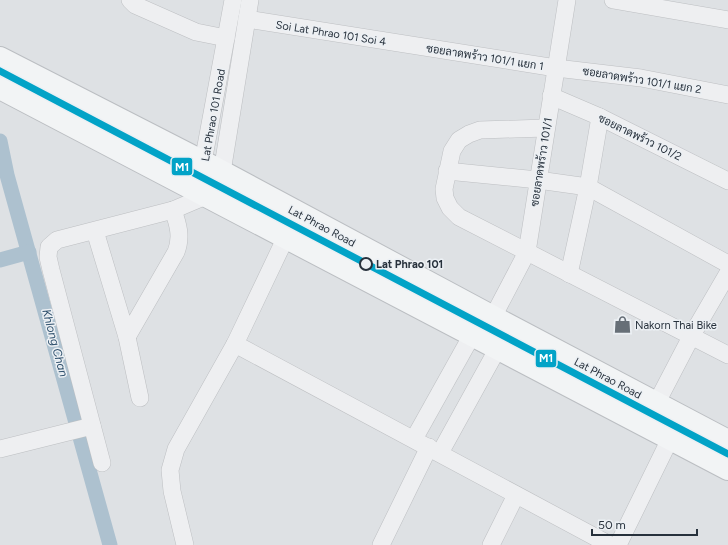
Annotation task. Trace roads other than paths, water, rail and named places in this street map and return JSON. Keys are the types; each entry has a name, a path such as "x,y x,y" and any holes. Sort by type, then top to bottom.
{"main road":[{"name":"Lat Phrao Road","path":"0,58 213,167 728,441"},
{"path":"2,88 728,469"}],"street":[{"name":"Lat Phrao 101 Road","path":"213,167 226,38 233,0"},
{"name":"Lat Phrao 101 Road","path":"206,196 247,19 250,0"},
{"name":"ซอยลาดพร้าว 101/1","path":"493,317 527,252 567,0"},
{"path":"613,0 728,20"},
{"path":"134,2 196,32 226,38"},
{"name":"Soi Lat Phrao 101 Soi 4","path":"247,19 414,46"},
{"name":"ซอยลาดพร้าว 101/1 แยก 1","path":"414,46 556,68"},
{"name":"ซอยลาดพร้าว 101/1 แยก 2","path":"556,68 641,78 728,95"},
{"name":"ซอยลาดพร้าว 101/2","path":"551,96 600,117 728,181"},
{"path":"569,274 588,187 600,117"},
{"path":"546,128 480,130 459,140 452,151 444,189 445,198 450,208 459,217 728,355"},
{"path":"448,171 538,180 588,187 728,264"},
{"path":"102,463 91,426 48,257 49,246 57,240 173,210 206,196"},
{"path":"127,337 176,252 179,244 179,229 173,210"},
{"path":"95,231 127,337 140,398"},
{"path":"185,545 172,491 170,470 176,449 235,344 286,237"},
{"path":"656,404 692,336 728,273"},
{"path":"380,545 428,446 472,335"},
{"path":"235,344 428,446 610,545"},
{"path":"428,446 498,348"},
{"path":"0,449 91,426"},
{"path":"618,545 670,439"},
{"path":"491,545 516,495"}],"waterway":[{"name":"Khlong Chan","path":"0,141 7,175 110,545"},
{"path":"0,260 29,252"}],"place":[{"name":"Lat Phrao 101","path":"366,264"},
{"name":"Nakorn Thai Bike","path":"622,325"}]}
